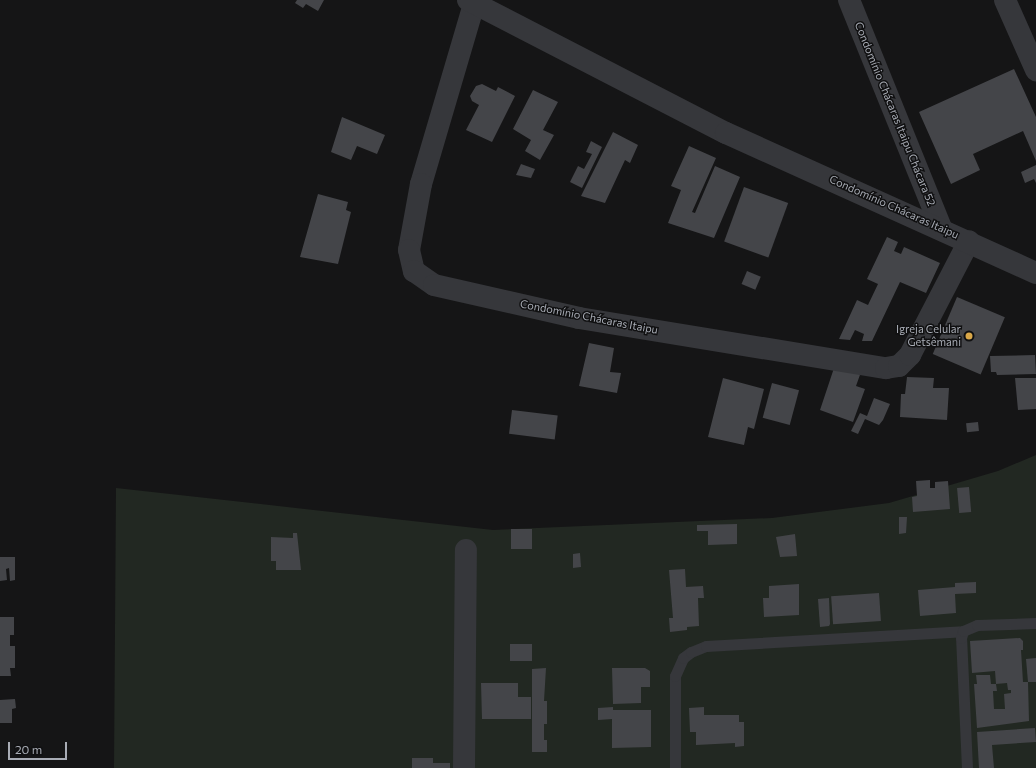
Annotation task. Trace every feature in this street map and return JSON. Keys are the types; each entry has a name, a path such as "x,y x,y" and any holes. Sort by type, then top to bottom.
{"street":[{"name":"Condomínio Chácaras Itaipu Chácara 52","path":"849,0 941,228"},
{"path":"1005,0 1036,70"},
{"name":"Condomínio Chácaras Itaipu","path":"969,241 910,355 899,366 886,368 579,318 434,285 414,271 409,250 421,184 471,2 726,133 941,228 1036,272"},
{"path":"464,768 466,550"}],"lane":[{"path":"675,768 674,676 683,658 706,646 963,631 977,624 1036,623"},
{"path":"963,631 961,638 967,768"}],"shaded area":[{"path":"1036,455 1036,768 114,768 116,488 493,530 772,518 889,503 998,471"}],"building":[{"path":"297,0 324,0 318,11 306,4 303,8 295,3"},
{"path":"1014,69 1036,117 1036,161 1023,131 973,154 980,170 951,184 919,112"},
{"path":"482,84 496,91 498,87 515,96 492,142 466,130 479,105 472,101 470,96 476,86"},
{"path":"533,90 558,102 543,130 554,135 540,160 525,151 531,140 513,129"},
{"path":"342,117 385,135 377,154 357,146 351,160 331,152"},
{"path":"613,132 638,145 630,163 625,160 605,203 581,196"},
{"path":"591,141 602,147 582,188 570,182 578,166 584,169 592,154 586,152"},
{"path":"689,146 716,158 692,212 695,213 715,166 740,177 714,238 668,223 681,190 671,186"},
{"path":"521,164 535,169 531,178 516,175"},
{"path":"1036,165 1036,183 1034,179 1025,183 1021,172"},
{"path":"744,187 788,203 768,258 724,242"},
{"path":"318,194 348,202 346,210 351,212 338,264 300,257"},
{"path":"887,237 898,242 894,251 901,254 904,247 940,263 926,293 900,282 872,341 862,341 864,334 855,330 850,340 839,339 857,300 868,305 878,284 867,279"},
{"path":"747,271 761,277 755,290 742,284"},
{"name":"Igreja Celular Getsêmani","path":"957,297 1005,317 981,374 933,354"},
{"path":"589,343 614,348 610,372 621,373 617,393 579,386"},
{"path":"1035,355 1036,374 997,375 996,372 991,372 990,356"},
{"path":"834,368 861,372 856,386 865,389 853,422 820,410"},
{"path":"907,377 934,378 933,388 949,388 947,420 900,417 901,394 905,394"},
{"path":"723,378 764,389 754,429 748,427 744,445 708,437"},
{"path":"1015,378 1036,378 1036,409 1018,410"},
{"path":"772,383 799,390 790,425 763,418"},
{"path":"874,398 890,404 883,420 879,425 865,419 858,434 851,431 860,413 867,416"},
{"path":"512,410 558,416 555,439 509,434"},
{"path":"978,422 979,431 967,432 966,423"},
{"path":"930,480 930,488 935,488 935,482 948,481 950,509 913,512 912,497 917,496 916,481"},
{"path":"969,487 971,512 959,513 957,488"},
{"path":"899,517 907,517 906,533 899,534"},
{"path":"737,524 737,544 708,545 708,531 697,531 697,525"},
{"path":"511,529 532,529 532,549 511,549"},
{"path":"293,533 297,533 301,570 276,570 276,561 271,561 271,537 293,538"},
{"path":"795,534 797,556 780,557 776,537"},
{"path":"580,553 581,567 573,568 573,554"},
{"path":"0,557 15,557 15,580 10,581 9,568 6,569 7,580 0,581"},
{"path":"685,569 686,587 703,586 704,598 698,598 699,626 687,627 687,630 670,632 669,618 673,618 669,570"},
{"path":"976,582 976,593 955,594 956,613 920,616 918,590 955,587 955,583"},
{"path":"799,584 799,615 764,617 763,598 769,598 769,586"},
{"path":"879,593 881,621 833,624 831,596"},
{"path":"829,598 830,624 829,626 820,627 818,599"},
{"path":"0,617 14,617 14,635 10,635 10,646 15,646 15,668 10,668 11,676 0,676"},
{"path":"1020,638 1023,641 1023,650 1021,650 1023,682 1028,682 1029,721 977,728 974,684 977,684 976,675 990,675 991,684 996,684 995,671 972,673 970,641","holes":["1007,683 1008,690 1011,690 1011,693 1004,694 1005,709 994,709 993,691 997,691 996,684"]},
{"path":"510,644 532,644 532,661 510,661"},
{"path":"1036,658 1036,682 1028,682 1026,659"},
{"path":"546,668 544,701 547,701 547,724 544,724 544,740 547,740 547,752 532,752 532,669"},
{"path":"612,668 645,668 650,671 650,687 641,687 641,703 613,704"},
{"path":"481,683 518,683 518,697 531,697 531,719 482,719"},
{"path":"15,699 16,708 12,709 12,723 0,723 0,700"},
{"path":"613,707 613,710 651,710 651,747 612,748 612,719 598,720 598,708"},
{"path":"704,707 704,715 739,715 739,722 744,722 744,746 735,747 735,743 696,745 696,732 690,732 689,708"},
{"path":"1035,728 1036,742 992,745 994,768 979,768 977,732"},
{"path":"412,758 433,758 433,763 450,763 450,768 412,768"}],"place":[{"name":"Igreja Celular Getsêmani","path":"969,336"}]}
